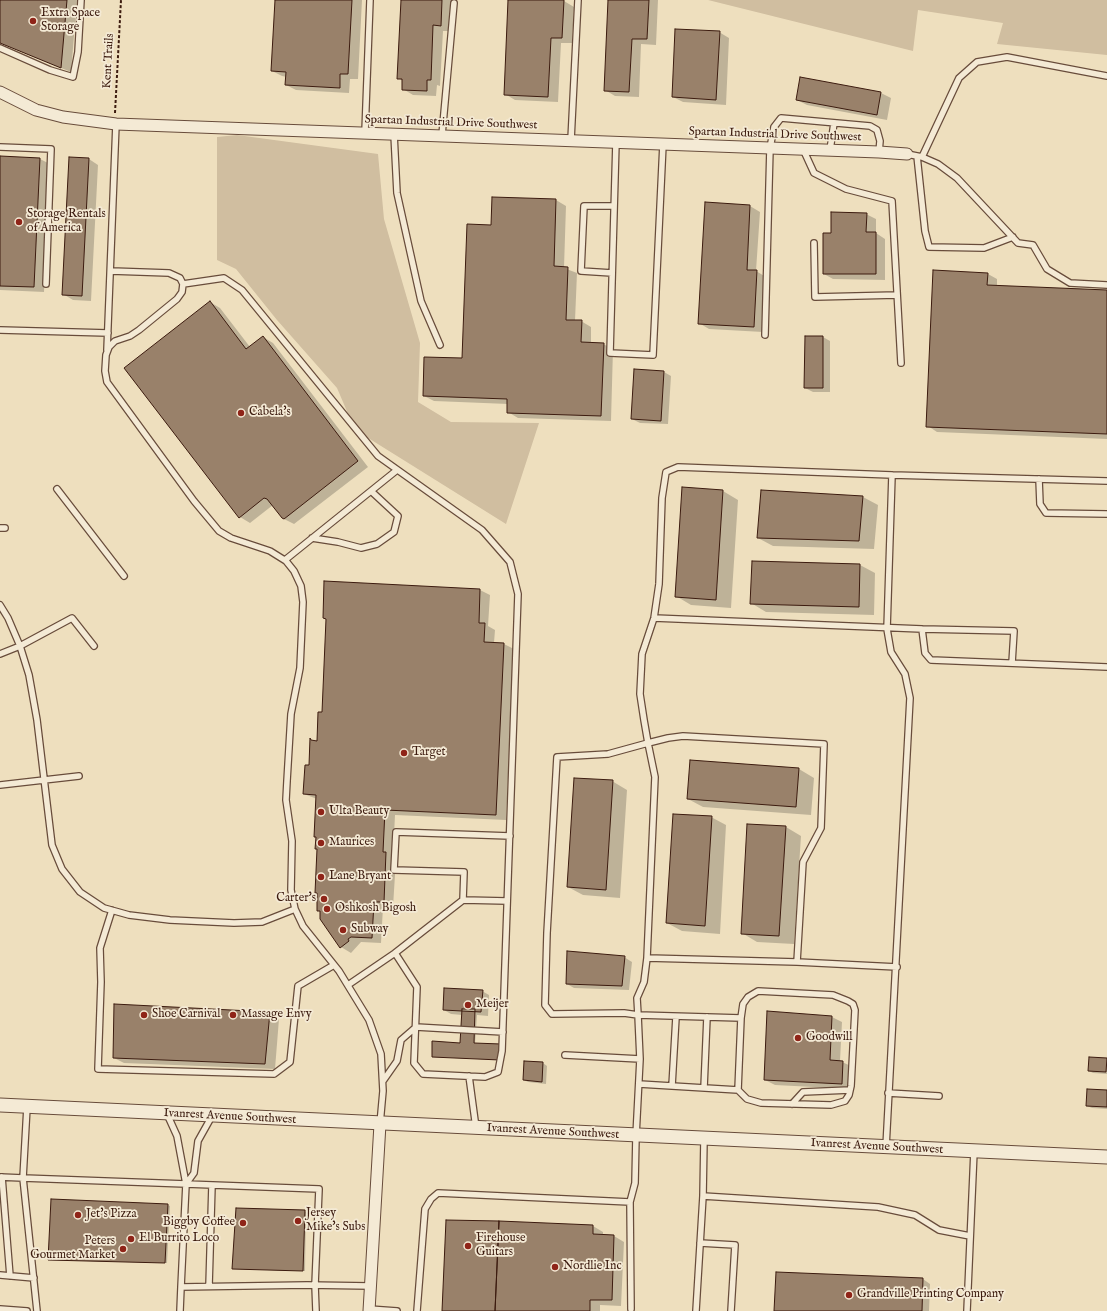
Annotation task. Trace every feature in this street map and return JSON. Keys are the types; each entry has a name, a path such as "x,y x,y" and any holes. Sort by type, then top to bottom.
{"street":[{"name":"Spartan Industrial Drive Southwest","path":"0,92 36,110 63,118 116,124 394,133 879,152 915,155"},
{"name":"Ivanrest Avenue Southwest","path":"0,1106 1107,1157"},
{"path":"369,1310 380,1124"}],"lane":[{"path":"0,48 50,70 73,77 78,52 81,0"},
{"path":"365,132 370,0"},
{"path":"571,140 578,0"},
{"path":"442,135 454,3"},
{"path":"1013,236 984,248 929,247 925,231 915,155 959,78 977,62 1006,57 1107,76"},
{"path":"765,335 770,148 774,127 782,118 870,126 877,130 880,141 879,152"},
{"path":"830,150 834,123"},
{"path":"116,124 108,333 105,370 107,382 208,519 219,531 231,538 270,551 285,560 294,571 299,582 303,602 300,668 291,714 286,800 292,841 292,890 295,909 303,926 334,965 369,1020 381,1054 382,1081 380,1124"},
{"path":"394,133 397,193 421,301 440,345"},
{"path":"616,142 610,353 653,355 663,144"},
{"path":"0,147 52,149 46,284"},
{"path":"802,149 814,173 846,189 892,201 901,363"},
{"path":"915,155 938,164 957,178 1018,243 1033,245 1047,269 1070,283 1107,285"},
{"path":"612,273 582,271 584,206 614,206"},
{"path":"814,243 815,298 897,295"},
{"path":"107,351 115,341 130,336 139,330 178,299 182,292 183,284 180,278 168,273 110,271"},
{"path":"183,284 224,278 242,290 378,456 482,530 510,562 518,594 503,1032 502,1051 498,1072 484,1076 423,1074 414,1063 417,987 395,953"},
{"path":"0,330 108,333"},
{"path":"631,1309 630,1202 635,1183 640,1059 637,998 644,982 647,958 655,777 640,694 642,654 654,618 659,584 662,498 666,472 678,467 1107,481"},
{"path":"285,560 397,470"},
{"path":"886,1147 888,1094 897,968 910,698 905,674 891,652 887,628 892,475"},
{"path":"1039,479 1040,504 1046,513 1107,514"},
{"path":"57,489 124,576"},
{"path":"312,538 338,542 361,548 377,544 394,532 398,516 371,491"},
{"path":"0,605 8,618 20,646 29,675 52,845 62,869 80,892 104,908 128,915 170,920 234,923 262,922 295,909"},
{"path":"0,654 20,646 72,618 94,646"},
{"path":"654,618 1014,632 1012,663"},
{"path":"922,629 924,653 931,660 1107,667"},
{"path":"741,1018 676,1017 638,1015 624,1012 552,1014 545,1005 547,933 557,757 608,754 648,743 683,736 824,744 821,828 803,862 797,962"},
{"path":"0,785 79,776"},
{"path":"463,900 464,872 394,870 396,832 510,836"},
{"path":"348,985 395,953 463,900 507,901"},
{"path":"112,910 100,948 101,982 98,1069 274,1074 290,1062 298,986 334,965"},
{"path":"647,958 797,962 897,968"},
{"path":"758,991 833,995 848,1000 853,1004 855,1010 850,1090 845,1100 839,1104 792,1104 753,1102 742,1095 738,1090 741,1018 743,1004 748,997 758,991"},
{"path":"672,1086 676,1017"},
{"path":"704,1088 707,1017"},
{"path":"382,1081 397,1061 401,1040 416,1027 503,1032"},
{"path":"565,1055 640,1059"},
{"path":"469,1076 476,1129"},
{"path":"639,1084 738,1090"},
{"path":"792,1104 803,1092 850,1090"},
{"path":"888,1094 939,1096"},
{"path":"27,1107 22,1178 37,1311"},
{"path":"167,1114 177,1136 186,1184 180,1311"},
{"path":"186,1184 194,1174 198,1141 212,1116"},
{"path":"696,1311 703,1196 704,1139"},
{"path":"966,1311 974,1151"},
{"path":"10,1276 1,1177 319,1189 315,1285 316,1311"},
{"path":"209,1286 212,1185"},
{"path":"417,1311 425,1209 431,1199 438,1193 630,1202"},
{"path":"703,1196 878,1207 915,1215 940,1230 970,1236"},
{"path":"700,1243 735,1245 731,1311"},
{"path":"0,1275 34,1278"},
{"path":"181,1287 315,1285 370,1286"},
{"path":"0,1309 27,1311"},
{"path":"369,1310 397,1311"}],"path":[{"name":"Kent Trails","path":"116,124 121,0"}],"shaded area":[{"path":"708,0 1107,0 1107,55 997,44 1003,23 918,10 913,51"},
{"path":"237,135 378,154 384,219 420,343 418,402 451,422 539,423 506,524 365,436 349,416 337,388 277,320 236,269 217,260 217,137"}],"building":[{"name":"Extra Space Storage","path":"0,0 67,0 61,68 0,43"},
{"path":"275,0 352,0 348,74 340,74 340,88 285,85 286,72 271,71"},
{"path":"401,0 442,0 441,26 433,25 431,80 427,80 427,91 402,90 402,79 397,79"},
{"path":"508,0 564,0 562,38 551,38 548,97 504,95"},
{"path":"608,0 649,0 647,39 632,39 629,92 604,91"},
{"path":"675,29 720,31 716,100 672,97"},
{"path":"800,77 881,92 877,115 796,100"},
{"name":"Storage Rentals of America","path":"0,156 40,158 34,287 0,286"},
{"path":"69,157 89,158 82,296 62,295"},
{"path":"492,197 556,199 554,266 568,267 566,320 582,320 581,342 604,343 601,416 507,413 507,399 423,396 424,357 462,358 467,224 491,225"},
{"path":"705,202 750,205 747,270 757,270 754,327 698,324"},
{"path":"831,212 867,213 866,232 876,232 876,274 823,274 823,233 831,233"},
{"path":"933,270 988,273 987,285 1107,290 1107,434 926,427"},
{"name":"Cabela's","path":"210,301 246,349 263,336 358,461 284,519 267,499 264,498 239,518 124,368"},
{"path":"805,336 823,336 823,388 804,388"},
{"path":"634,369 664,371 661,421 631,419"},
{"path":"682,487 723,490 716,600 675,597"},
{"path":"761,490 863,496 859,541 757,538"},
{"path":"752,561 860,564 859,607 750,604"},
{"name":"Target","path":"324,581 480,589 479,623 485,623 484,642 504,643 496,815 385,810 383,852 386,852 384,902 374,902 372,938 351,937 348,939 349,941 340,948 320,919 320,911 317,911 317,893 315,893 317,849 315,849 316,837 314,837 316,795 303,794 305,765 309,765 310,738 311,740 317,741 318,712 322,712 326,619 323,618"},
{"path":"690,760 799,768 796,807 687,799"},
{"path":"574,778 613,780 606,890 567,887"},
{"path":"673,814 712,816 705,926 666,923"},
{"path":"747,824 786,826 779,936 741,934"},
{"path":"567,951 625,956 622,986 566,984"},
{"path":"444,988 483,990 481,1012 443,1010"},
{"path":"114,1004 270,1012 265,1064 113,1058"},
{"path":"462,1009 475,1009 474,1043 501,1044 500,1060 432,1057 432,1041 460,1043"},
{"name":"Goodwill","path":"767,1011 832,1016 830,1060 843,1061 842,1084 764,1080"},
{"path":"1089,1057 1107,1058 1106,1072 1088,1071"},
{"path":"524,1061 543,1062 542,1082 523,1080"},
{"path":"1087,1089 1107,1090 1107,1107 1086,1106"},
{"path":"51,1199 168,1204 165,1263 48,1260"},
{"path":"236,1208 305,1210 303,1271 232,1269"},
{"path":"446,1220 499,1221 495,1311 442,1311"},
{"name":"Nordlie Inc","path":"499,1221 593,1225 593,1234 614,1235 612,1300 590,1300 590,1311 495,1311"},
{"name":"Grandville Printing Company","path":"776,1272 923,1278 922,1311 774,1311"}],"place":[{"name":"Extra Space Storage","path":"33,21"},
{"name":"Storage Rentals of America","path":"19,222"},
{"name":"Cabela's","path":"241,413"},
{"name":"Target","path":"404,753"},
{"name":"Ulta Beauty","path":"321,812"},
{"name":"Maurices","path":"321,843"},
{"name":"Lane Bryant","path":"321,877"},
{"name":"Carter's","path":"324,899"},
{"name":"Oshkosh Bigosh","path":"327,909"},
{"name":"Subway","path":"343,930"},
{"name":"Meijer","path":"468,1005"},
{"name":"Shoe Carnival","path":"144,1015"},
{"name":"Massage Envy","path":"233,1015"},
{"name":"Goodwill","path":"798,1038"},
{"name":"Jet's Pizza","path":"78,1215"},
{"name":"Jersey Mike's Subs","path":"298,1221"},
{"name":"Biggby Coffee","path":"243,1223"},
{"name":"El Burrito Loco","path":"131,1239"},
{"name":"Firehouse Guitars","path":"468,1246"},
{"name":"Peters Gourmet Market","path":"123,1249"},
{"name":"Nordlie Inc","path":"555,1267"},
{"name":"Grandville Printing Company","path":"849,1295"}]}
